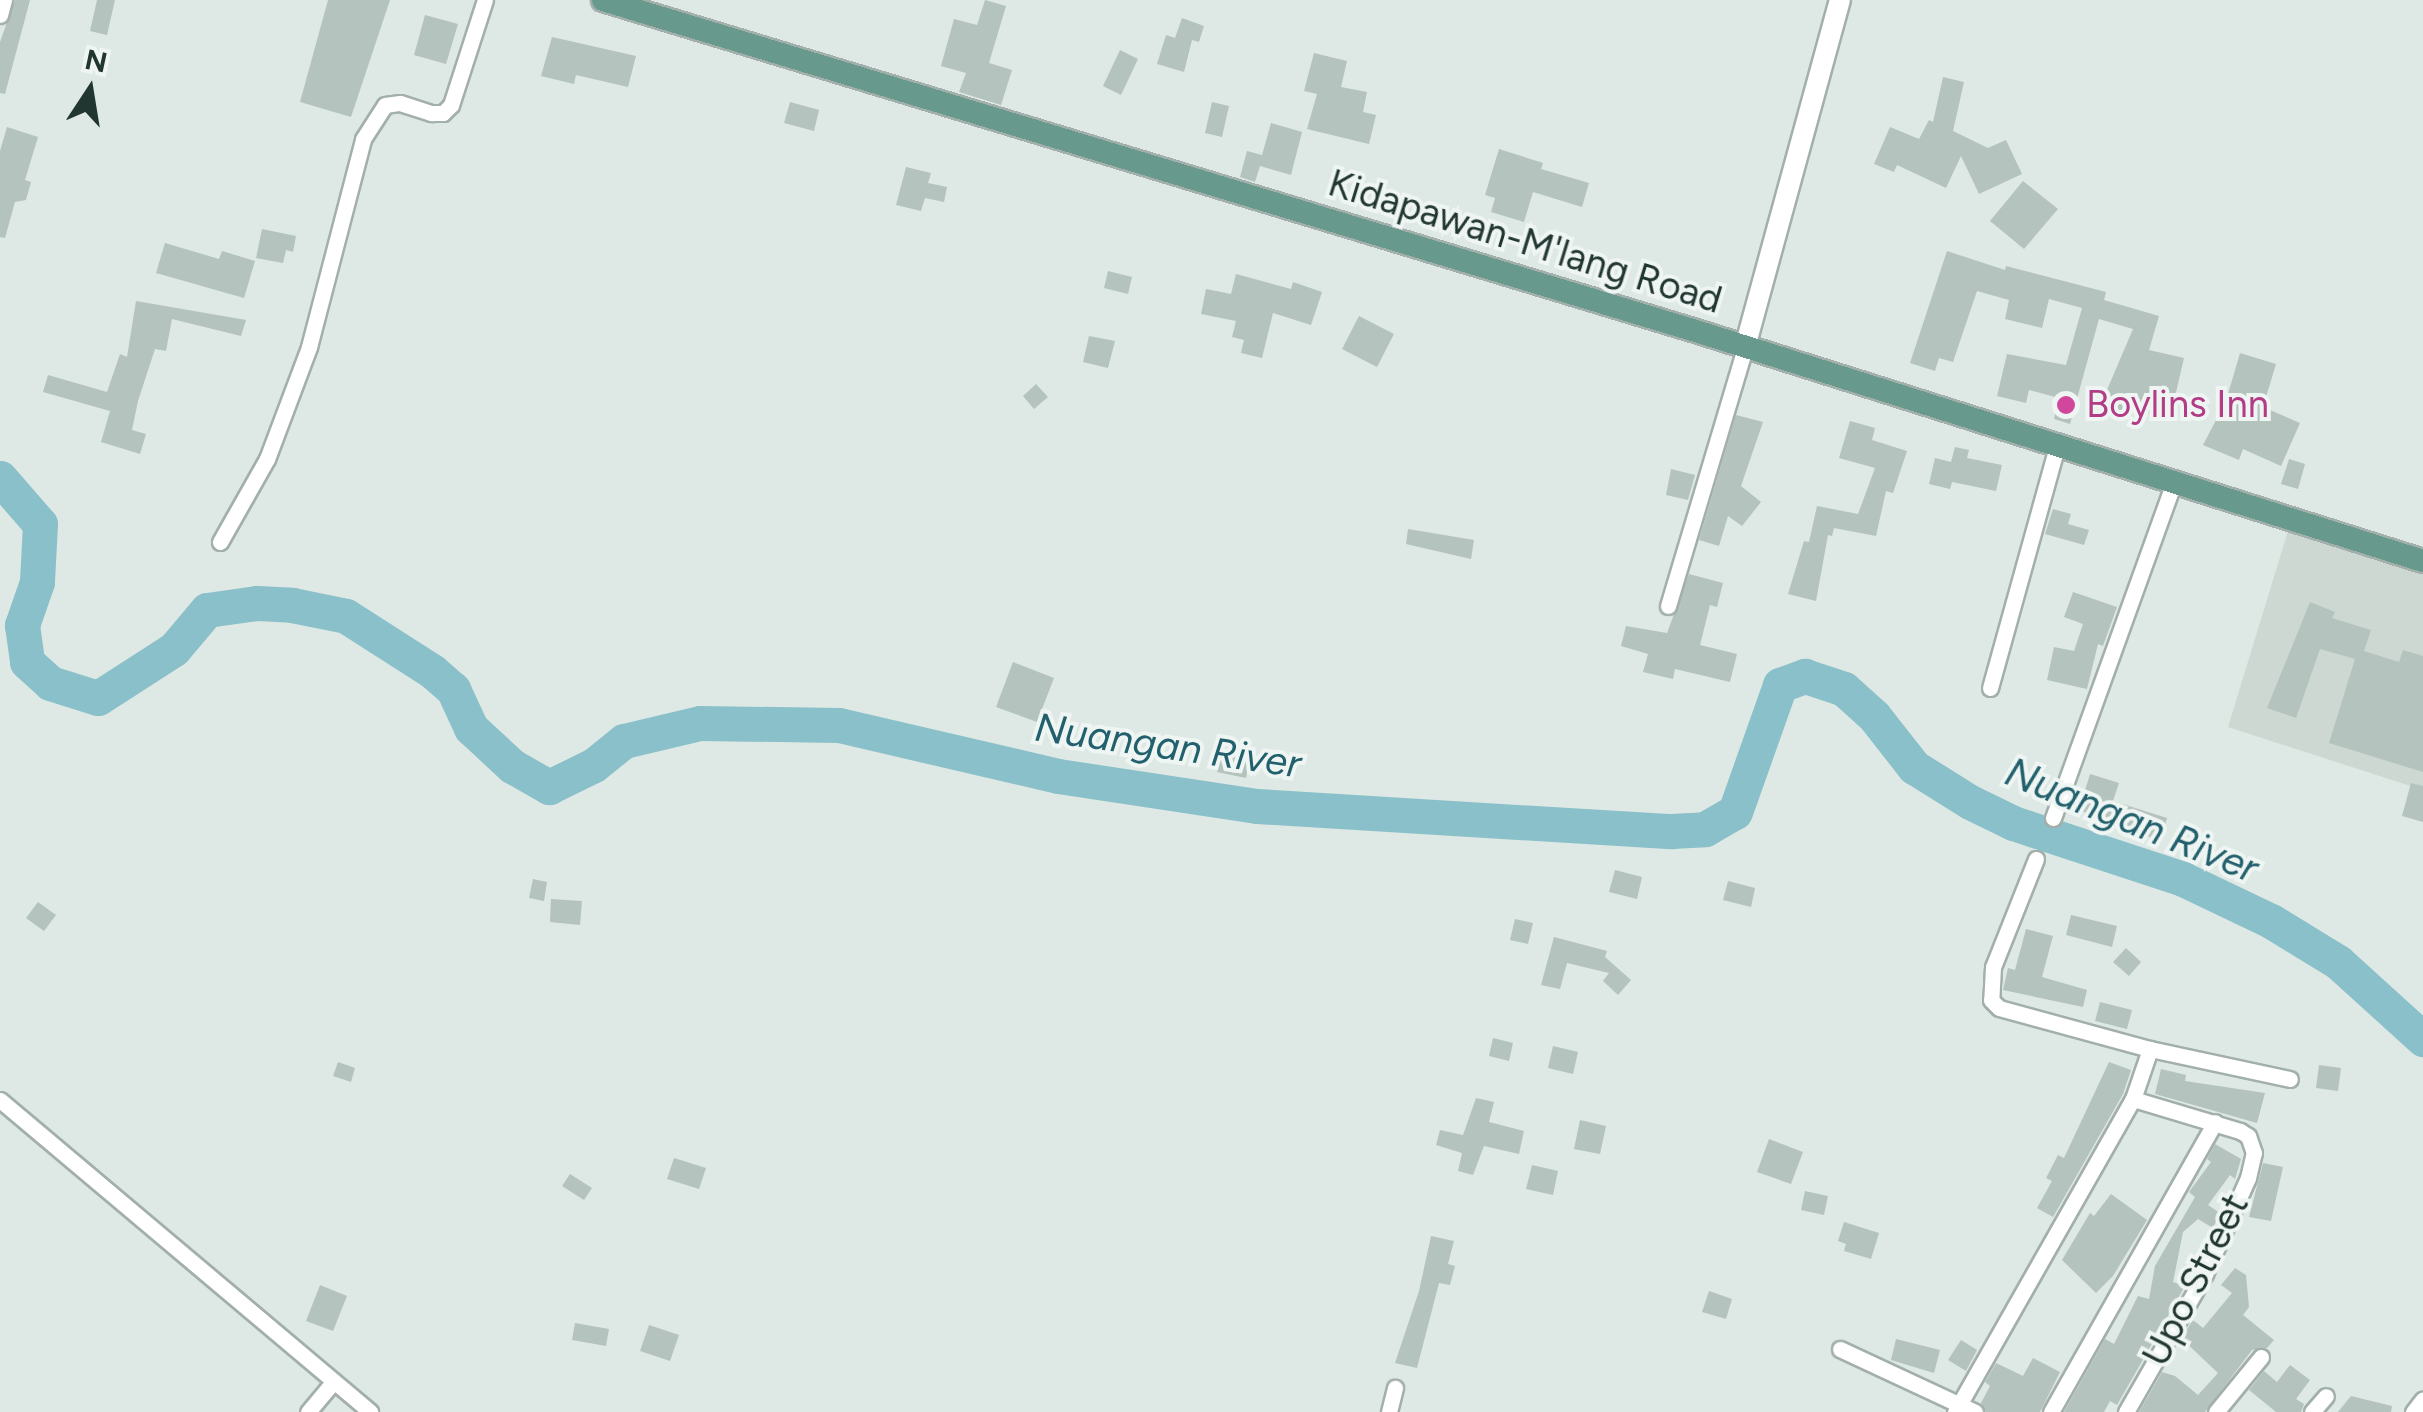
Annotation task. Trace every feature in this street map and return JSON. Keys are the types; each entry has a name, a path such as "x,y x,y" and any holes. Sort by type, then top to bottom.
{"main road":[{"name":"Kidapawan-M'lang Road","path":"603,0 1745,347 2423,561"}],"street":[{"path":"0,15 4,0"},
{"path":"220,542 267,459 309,348 362,138 385,104 432,113 443,112 451,105 486,0"},
{"path":"1668,606 1745,347 1840,0"},
{"path":"1990,688 2058,447"},
{"path":"2053,818 2173,484"},
{"path":"2036,860 1992,967 1991,1000 2012,1015 2290,1079"},
{"path":"1840,1349 1963,1409 2133,1099 2150,1049"},
{"path":"2051,1412 2215,1122 2133,1099"},
{"path":"0,1100 370,1412"},
{"name":"Upo Street","path":"2126,1412 2228,1225 2254,1161 2253,1144 2240,1131 2215,1122"},
{"path":"2216,1412 2261,1357"},
{"path":"308,1412 333,1382"},
{"path":"1389,1412 1395,1388"},
{"path":"2312,1412 2326,1396"},
{"path":"2413,1412 2423,1399"}],"shaded area":[{"path":"2288,531 2423,573 2423,790 2228,727"}],"building":[{"path":"15,0 30,0 5,94 0,93 0,42"},
{"path":"97,0 115,0 107,35 90,31"},
{"path":"328,0 390,0 351,117 300,102"},
{"path":"985,0 1006,6 989,63 1012,70 1001,105 959,92 966,73 941,66 954,19 977,25"},
{"path":"425,15 458,24 446,64 414,55"},
{"path":"1182,18 1204,26 1199,42 1192,40 1184,72 1157,64 1166,35 1175,38"},
{"path":"552,37 636,56 628,87 576,75 574,84 541,76"},
{"path":"1120,50 1138,59 1121,95 1103,86"},
{"path":"1314,53 1347,61 1341,87 1367,92 1363,112 1376,115 1369,144 1307,129 1317,94 1304,91"},
{"path":"1943,77 1964,82 1953,131 1988,148 2006,140 2022,174 1979,194 1961,156 1946,188 1897,165 1894,172 1874,164 1890,127 1919,139 1929,120 1933,122"},
{"path":"790,102 819,110 814,131 784,123"},
{"path":"1212,102 1229,106 1222,137 1205,133"},
{"path":"1271,123 1302,132 1291,175 1260,166 1255,182 1240,177 1247,151 1262,155"},
{"path":"7,127 38,137 25,180 31,182 26,200 15,202 5,238 0,237 0,151"},
{"path":"1499,149 1543,163 1541,169 1589,183 1582,207 1533,192 1524,222 1491,212 1495,198 1485,195"},
{"path":"906,167 931,173 928,183 947,187 944,202 925,198 921,211 896,205"},
{"path":"2023,181 2058,209 2024,249 1990,221"},
{"path":"262,229 296,236 293,252 286,250 283,263 256,258"},
{"path":"165,243 219,259 222,251 255,261 244,298 156,273"},
{"path":"1947,251 2005,270 2006,266 2106,292 2104,300 2159,316 2149,350 2184,358 2170,418 2128,409 2125,415 2101,404 2133,329 2099,319 2070,424 2054,419 2059,398 2029,390 2026,403 1997,396 2007,354 2066,365 2082,308 2049,299 2042,328 2005,319 2009,300 1977,291 1953,362 1939,358 1935,371 1910,363"},
{"path":"1108,271 1132,277 1128,294 1104,288"},
{"path":"1236,274 1291,289 1293,282 1322,292 1311,325 1273,313 1262,358 1241,353 1244,340 1232,337 1236,321 1201,314 1206,289 1231,294"},
{"path":"136,301 246,320 241,336 172,319 166,351 155,349 138,401 132,430 146,434 140,454 101,442 110,411 43,392 48,375 107,392 120,354 127,357"},
{"path":"1359,316 1394,334 1377,367 1342,349"},
{"path":"1089,336 1115,341 1108,368 1083,362"},
{"path":"2240,353 2276,364 2263,407 2300,423 2281,466 2243,449 2239,460 2203,445 2226,401"},
{"path":"1036,384 1048,397 1034,409 1023,396"},
{"path":"1736,415 1763,422 1741,486 1761,502 1742,526 1728,516 1719,546 1699,540"},
{"path":"1850,421 1875,428 1872,440 1907,451 1893,493 1886,491 1876,536 1834,528 1832,536 1828,535 1816,601 1788,594 1804,541 1809,542 1817,506 1858,514 1875,468 1839,458"},
{"path":"1955,447 1969,450 1967,458 2002,465 1996,491 1952,482 1950,489 1929,484 1935,458 1951,462"},
{"path":"2289,459 2305,464 2298,489 2281,484"},
{"path":"1671,469 1695,475 1688,500 1666,495"},
{"path":"2053,509 2071,514 2068,524 2089,530 2084,545 2045,534"},
{"path":"1408,529 1474,540 1471,559 1406,544"},
{"path":"1689,574 1723,583 1717,607 1710,605 1700,645 1737,654 1730,682 1675,669 1673,679 1643,672 1648,654 1621,646 1626,626 1667,633"},
{"path":"2073,592 2117,607 2103,646 2098,644 2087,689 2047,680 2054,647 2074,651 2083,624 2064,617"},
{"path":"2310,602 2335,612 2332,618 2371,630 2364,651 2399,662 2403,650 2423,656 2423,772 2329,743 2355,659 2320,649 2296,718 2267,708"},
{"path":"1013,662 1054,678 1037,722 996,707"},
{"path":"1222,749 1251,755 1246,778 1217,772"},
{"path":"2090,774 2119,783 2113,801 2167,818 2160,841 2079,810"},
{"path":"2411,783 2423,786 2423,822 2402,816"},
{"path":"1615,870 1642,877 1637,899 1609,892"},
{"path":"533,879 547,882 544,901 529,898"},
{"path":"1728,881 1755,888 1751,907 1723,900"},
{"path":"551,899 582,901 580,925 550,922"},
{"path":"38,902 56,915 44,931 26,918"},
{"path":"2071,915 2117,926 2112,947 2066,935"},
{"path":"1515,919 1533,923 1528,944 1510,940"},
{"path":"2026,929 2053,936 2042,977 2087,990 2083,1007 2003,990 2008,968 2015,970"},
{"path":"1554,937 1607,951 1605,957 1631,980 1618,995 1603,981 1609,973 1567,963 1560,989 1541,985"},
{"path":"2126,948 2141,962 2129,976 2113,962"},
{"path":"2100,1002 2132,1010 2127,1029 2095,1021"},
{"path":"1493,1038 1513,1043 1509,1061 1489,1056"},
{"path":"1553,1046 1578,1052 1573,1074 1548,1068"},
{"path":"338,1062 355,1068 351,1082 333,1076"},
{"path":"2109,1062 2131,1070 2123,1094 2053,1217 2037,1208 2052,1181 2046,1178 2058,1155 2064,1158"},
{"path":"2319,1065 2341,1068 2338,1091 2316,1088"},
{"path":"2161,1069 2186,1075 2185,1081 2265,1093 2257,1123 2155,1094"},
{"path":"1476,1098 1494,1102 1489,1122 1524,1131 1519,1154 1484,1146 1473,1175 1458,1171 1462,1153 1436,1145 1440,1130 1463,1135"},
{"path":"1580,1120 1606,1126 1600,1154 1574,1149"},
{"path":"1769,1139 1803,1152 1791,1184 1757,1172"},
{"path":"2215,1144 2241,1159 2235,1179 2230,1175 2208,1205 2220,1213 2213,1228 2198,1219 2183,1232 2173,1282 2185,1286 2117,1405 2110,1401 2104,1412 2064,1412 2105,1339 2114,1344 2138,1296 2149,1299 2155,1266 2195,1197 2189,1192 2211,1162 2207,1159"},
{"path":"674,1158 706,1168 699,1189 667,1179"},
{"path":"2263,1163 2283,1167 2271,1221 2249,1217"},
{"path":"1532,1165 1558,1171 1553,1195 1526,1189"},
{"path":"570,1174 592,1188 584,1200 562,1186"},
{"path":"1805,1191 1828,1196 1824,1215 1801,1210"},
{"path":"2111,1194 2147,1220 2113,1276 2096,1293 2062,1260 2090,1213 2094,1216"},
{"path":"1844,1222 1879,1233 1871,1259 1844,1251 1846,1244 1838,1241"},
{"path":"1431,1236 1454,1241 1448,1264 1455,1266 1450,1285 1439,1283 1417,1368 1395,1363 1419,1291"},
{"path":"2235,1268 2246,1275 2249,1307 2243,1315 2274,1340 2267,1348 2252,1350 2205,1412 2139,1412 2162,1372 2175,1376 2198,1395 2218,1373 2181,1338 2193,1320 2203,1328 2232,1293 2221,1285"},
{"path":"320,1285 347,1296 333,1331 306,1321"},
{"path":"1709,1291 1732,1299 1726,1319 1702,1312"},
{"path":"575,1323 609,1329 606,1346 572,1340"},
{"path":"649,1325 679,1335 670,1361 640,1351"},
{"path":"1896,1339 1940,1350 1934,1373 1891,1360"},
{"path":"1961,1340 1977,1350 1966,1371 1948,1360"},
{"path":"2033,1358 2060,1372 2040,1412 1986,1412 1981,1403 1990,1386 1985,1382 1996,1363 2023,1376"},
{"path":"2290,1365 2310,1380 2296,1399 2304,1404 2301,1412 2276,1412 2249,1390 2264,1371 2277,1382"},
{"path":"2351,1396 2392,1406 2391,1412 2338,1412"}],"waterway":[{"name":"Nuangan River","path":"0,478 40,524 37,582 22,625 27,662 50,683 98,698 174,649 207,610 257,603 292,605 346,616 432,671 453,689 471,728 512,766 549,787 594,765 624,741 700,723 839,725 1058,776 1257,806 1671,831 1705,829 1735,812 1780,685 1805,676 1844,689 1874,716 1914,767 1970,802 2013,823 2183,879 2271,921 2338,962 2423,1039"}],"place":[{"name":"Boylins Inn","path":"2066,405"}]}
